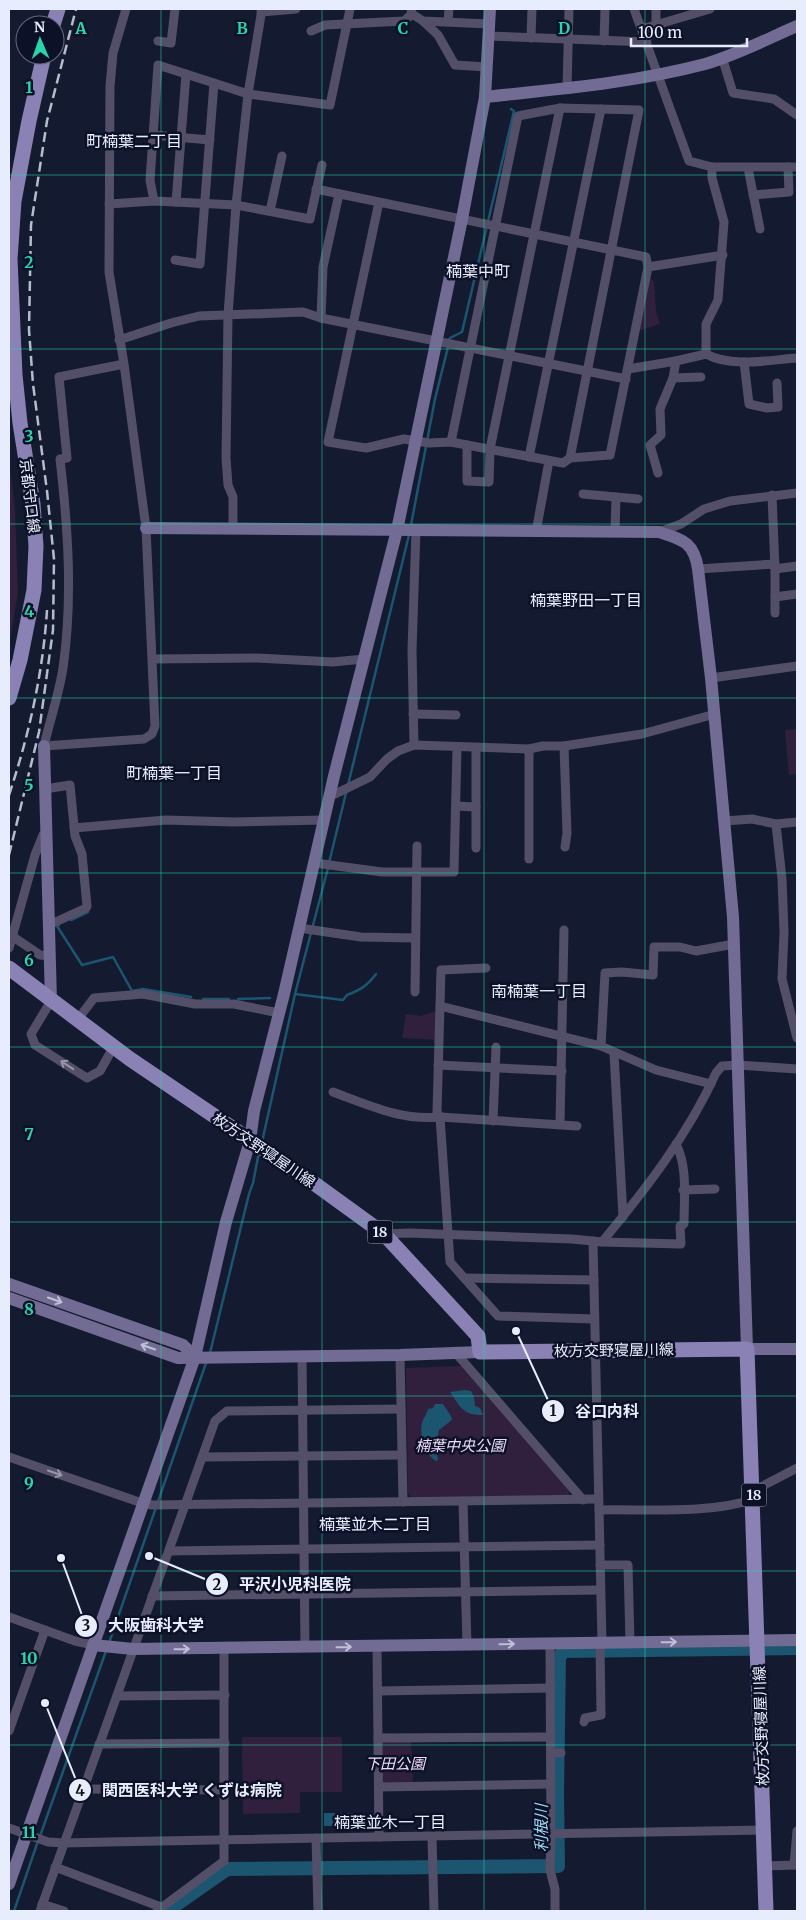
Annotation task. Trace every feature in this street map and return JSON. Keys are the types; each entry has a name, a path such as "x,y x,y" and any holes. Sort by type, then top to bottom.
{"main road":[{"name":"京都守口線","path":"9,698 20,660 34,590 36,546 33,504 20,423 15,375 10,259 14,201 28,120 42,65"},
{"name":"枚方交野寝屋川線","path":"9,968 114,1046 315,1184 384,1234 478,1336 480,1352 748,1349 766,1911"},
{"name":"枚方交野寝屋川線","path":"9,978 51,1001"}],"street":[{"path":"44,746 144,739 152,734 154,726 146,528 124,364 109,272 109,110 112,61 126,9"},
{"path":"158,41 171,43 175,9"},
{"path":"233,528 233,497 228,485 226,458 228,315 236,205 248,94 261,10 296,9"},
{"path":"154,201 150,180 158,65 248,94 330,106 350,9"},
{"path":"448,21 449,9"},
{"path":"9,1884 195,1357 226,1222 250,1141 254,1111 397,530 462,219 485,97 490,9"},
{"path":"531,38 532,9"},
{"path":"566,88 569,9"},
{"path":"604,41 605,9"},
{"path":"634,9 689,161 712,168 793,167 790,192 753,195"},
{"path":"656,9 656,25"},
{"path":"642,29 687,12 710,9"},
{"path":"311,31 325,25 404,22 412,11 438,36 455,65 487,67"},
{"path":"423,21 448,21 531,38 647,42"},
{"path":"485,97 612,84 658,75 707,63 797,26"},
{"path":"722,57 733,93 774,99 797,115"},
{"path":"176,202 186,74"},
{"path":"181,258 200,264 214,83"},
{"path":"467,445 466,481 489,482 490,449 560,108"},
{"path":"451,442 518,116 560,108 639,110 570,458"},
{"path":"529,457 601,109"},
{"path":"153,135 210,140"},
{"path":"270,211 282,156"},
{"path":"109,204 154,201 236,205 310,218 322,164"},
{"path":"706,354 706,324 718,300 723,255 724,222 712,178 712,168"},
{"path":"748,168 760,229"},
{"path":"316,189 646,257 648,267 610,455 570,458 563,463 451,442 430,443 404,439 366,448 328,442 378,202"},
{"path":"321,318 323,267 338,194"},
{"path":"648,267 723,255"},
{"path":"119,340 198,316 303,312 321,318 626,379"},
{"path":"628,369 706,354 717,360 744,362 797,358"},
{"path":"658,473 650,445 661,435 660,409 673,378 676,361"},
{"path":"744,362 749,404 767,408 778,407 778,383"},
{"path":"114,1046 100,1071 87,1078 35,1045 31,1034 51,1001 44,746 63,669 69,596 66,512 60,459 67,458 59,377 124,364"},
{"path":"673,378 701,377"},
{"path":"536,532 549,461"},
{"path":"146,528 659,532 682,524 704,509 730,501 797,493"},
{"path":"583,494 638,499"},
{"path":"772,495 775,613"},
{"path":"615,532 616,497"},
{"path":"414,745 412,650 416,530"},
{"path":"659,532 690,546 697,560 715,714 730,877 734,944 748,1349 797,1349"},
{"path":"698,569 797,566"},
{"path":"775,597 797,594"},
{"path":"152,659 258,658 333,662 364,659"},
{"path":"711,678 797,666"},
{"path":"414,714 456,715"},
{"path":"331,796 370,777 387,759 398,751 414,745 457,748 529,749 564,746 642,734 715,714"},
{"path":"564,746 565,847"},
{"path":"315,863 382,872 454,872 457,748"},
{"path":"476,748 476,848"},
{"path":"529,749 529,859"},
{"path":"45,789 70,785 75,836 82,854 87,906 49,925"},
{"path":"456,806 476,807"},
{"path":"724,821 752,819 776,824 797,822"},
{"path":"74,828 166,820 233,822 325,820"},
{"path":"776,824 784,932 782,979 797,1038"},
{"path":"9,948 35,855 43,835 46,833"},
{"path":"414,992 416,846"},
{"path":"299,928 361,937 415,938"},
{"path":"560,1124 564,930"},
{"path":"12,936 40,955 50,956"},
{"path":"601,1046 605,973 622,972 653,975 654,947 680,947 696,951 734,944"},
{"path":"486,968 441,970 437,1112 440,1117 450,1262 498,1316 594,1319"},
{"path":"78,1019 94,998 143,994 195,1004 234,1004 279,1013"},
{"path":"440,1006 601,1046 656,1070 711,1084"},
{"path":"493,1120 496,1047"},
{"path":"614,1053 623,1217"},
{"path":"438,1065 562,1071"},
{"path":"584,1722 585,1718 601,1715 600,1545 594,1319 594,1280 598,1242 623,1217 642,1193 676,1144 716,1072 722,1066 738,1065 797,1069"},
{"path":"332,1092 366,1106 425,1119 440,1117 577,1126"},
{"path":"384,1234 410,1233 681,1244 680,1226 684,1224 683,1190 681,1154 676,1144"},
{"path":"683,1190 715,1189"},
{"path":"466,1278 594,1280"},
{"path":"9,1284 183,1345 195,1357"},
{"path":"9,1298 178,1358 480,1352"},
{"path":"455,1352 583,1500"},
{"path":"302,1355 305,1647"},
{"path":"400,1355 403,1502"},
{"path":"64,1911 41,1908 215,1421 227,1411 401,1409"},
{"path":"202,1457 402,1455"},
{"path":"9,1457 152,1505 598,1500"},
{"path":"599,1510 704,1508 738,1505 797,1468"},
{"path":"463,1501 467,1645"},
{"path":"170,1551 600,1545"},
{"path":"600,1565 628,1566 630,1643"},
{"path":"152,1596 600,1590"},
{"path":"9,1618 75,1641 93,1645 133,1649 550,1644 600,1647 630,1643 758,1647 797,1640"},
{"path":"9,1731 45,1630"},
{"path":"550,1644 551,1737 555,1753 551,1784 555,1835 550,1866 555,1889 555,1911"},
{"path":"377,1646 379,1837"},
{"path":"55,1867 159,1909 224,1860 224,1648"},
{"path":"378,1691 551,1688"},
{"path":"117,1696 224,1695"},
{"path":"378,1738 551,1737"},
{"path":"99,1744 224,1743"},
{"path":"379,1788 551,1784"},
{"path":"83,1789 224,1790"},
{"path":"9,1828 48,1842 64,1843 764,1830"},
{"path":"764,1866 796,1865 797,1832"},
{"path":"432,1837 434,1911"},
{"path":"316,1838 318,1911"}],"green space":[{"path":"649,276 654,282 656,312 660,324 638,331"},
{"path":"9,459 15,510 18,592 9,646"},
{"path":"797,729 797,774 789,775 785,730"},
{"path":"439,1010 439,1040 402,1038 406,1014 421,1016"},
{"name":"楠葉中央公園","path":"461,1366 571,1488 568,1496 411,1497 408,1493 406,1368"},
{"path":"242,1737 342,1737 342,1792 300,1792 300,1813 243,1814"},
{"name":"下田公園","path":"378,1738 411,1738 413,1787 379,1787"}],"water":[{"path":"471,1391 475,1406 480,1408 483,1415 471,1414 463,1410 450,1392"},
{"path":"435,1404 443,1404 452,1420 439,1430 436,1446 438,1460 436,1461 425,1448 421,1430 428,1409 433,1408"},
{"path":"324,1813 354,1813 354,1826 324,1826"}],"waterway":[{"path":"449,341 450,338 462,332 514,111 511,109"},
{"path":"411,525 435,399 448,347"},
{"path":"348,785 409,535"},
{"path":"329,863 346,793"},
{"path":"262,1142 295,994 328,868"},
{"path":"71,920 88,912"},
{"path":"59,925 57,926 82,965 113,957 132,991 143,989 191,997"},
{"path":"295,994 343,1000 347,995 366,985 376,974"},
{"path":"238,999 270,998"},
{"path":"203,999 229,999"},
{"path":"210,1353 253,1183 259,1152"},
{"path":"109,1643 206,1363"},
{"name":"利根川","path":"167,1911 227,1869 558,1866 559,1657 564,1651 797,1648"},
{"path":"40,1836 106,1651"},
{"path":"14,1911 38,1841"}],"railway":[{"path":"9,855 39,732 53,630 54,559 33,384 29,330 31,225 47,121 76,9"},
{"path":"9,795 23,750 34,704 47,610"}],"place":[{"name":"谷口内科","path":"516,1331"},
{"name":"平沢小児科医院","path":"149,1556"},
{"name":"大阪歯科大学","path":"61,1558"},
{"name":"関西医科大学 くずは病院","path":"45,1703"}],"district":[{"name":"町楠葉二丁目","path":"134,141"},
{"name":"楠葉中町","path":"478,271"},
{"name":"楠葉野田一丁目","path":"586,600"},
{"name":"町楠葉一丁目","path":"174,773"},
{"name":"南楠葉一丁目","path":"539,991"},
{"name":"楠葉並木二丁目","path":"375,1524"},
{"name":"楠葉並木一丁目","path":"390,1822"}]}
